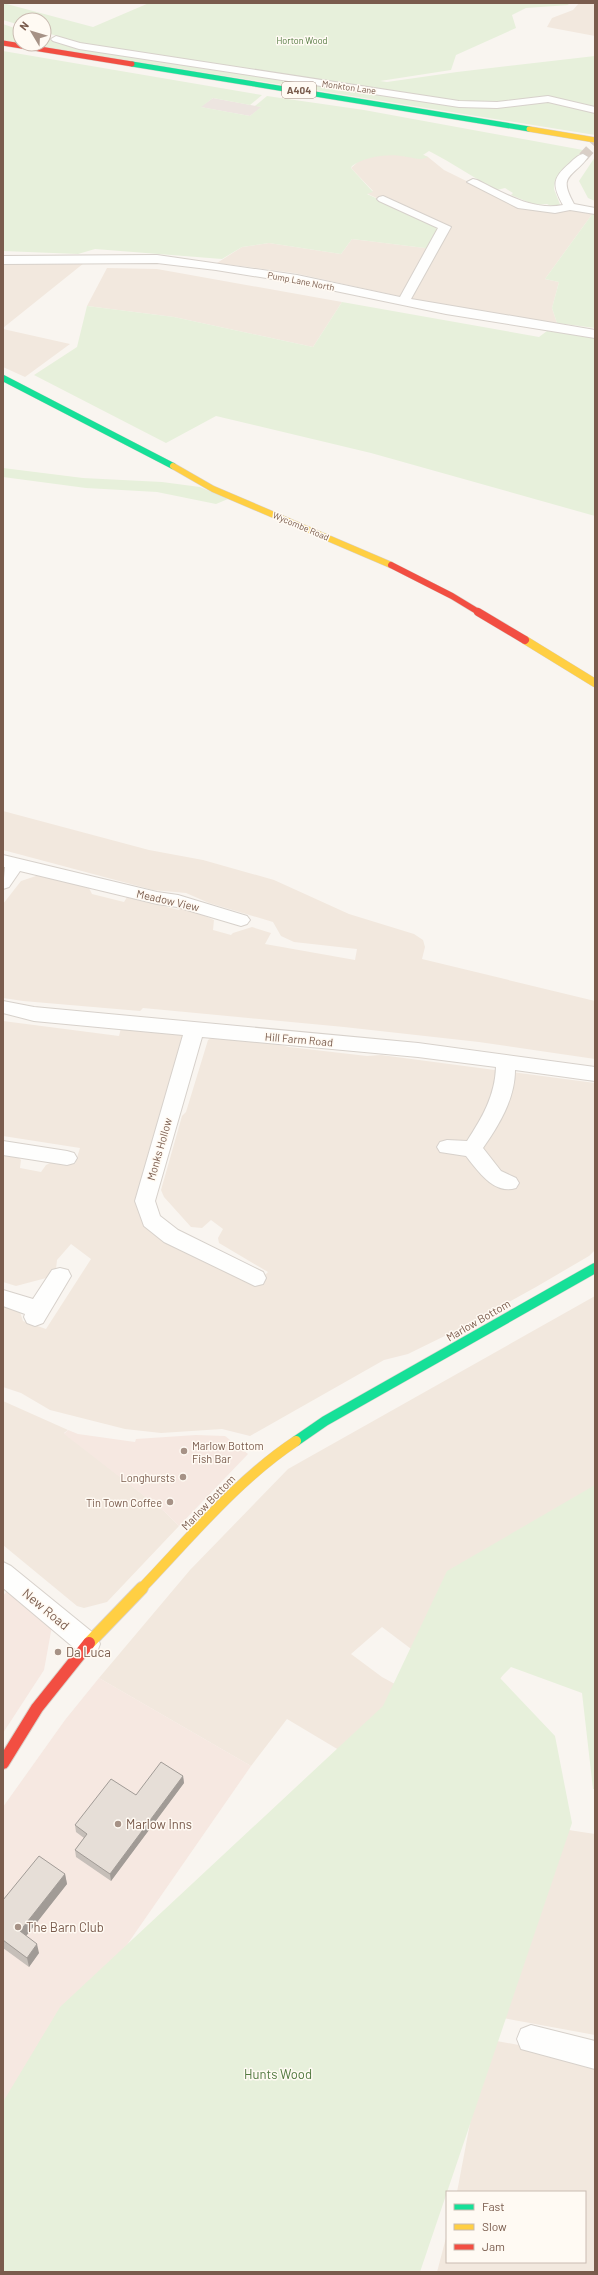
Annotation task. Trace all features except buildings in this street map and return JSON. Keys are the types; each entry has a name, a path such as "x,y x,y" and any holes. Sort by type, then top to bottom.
{"main road":[{"name":"A404","path":"3,43 414,108 595,140"},
{"name":"A404","path":"3,48 595,145"},
{"name":"Wycombe Road","path":"3,378 162,460 213,489 410,573 452,596 595,683"},
{"name":"Marlow Bottom","path":"3,1763 37,1708 88,1644 226,1500 275,1455 325,1421 595,1268"}],"street":[{"name":"Monkton Lane","path":"56,39 79,46 459,104 497,105 548,99 595,110"},
{"path":"570,207 559,188 560,180 565,173 583,157"},
{"path":"472,182 522,206 554,210 570,207 595,211"},
{"path":"383,199 445,227 403,302"},
{"name":"Pump Lane North","path":"3,260 157,259 297,279 403,302 516,323 595,334"},
{"name":"Meadow View","path":"3,883 9,863 106,890 178,901 230,921"},
{"name":"Hill Farm Road","path":"3,1007 34,1014 418,1050 595,1074"},
{"name":"Monks Hollow","path":"194,1030 145,1201 151,1220 171,1236 199,1240 255,1278"},
{"path":"472,1149 494,1117 506,1080 506,1062"},
{"path":"447,1146 472,1149 494,1176 509,1182"},
{"path":"3,1148 31,1159 67,1158"},
{"path":"3,1298 36,1313 60,1276"},
{"name":"New Road","path":"3,1573 88,1644"},
{"path":"531,2039 595,2055"}],"shaded area":[{"path":"579,3 595,3 595,36 547,27 552,18 573,10"},
{"path":"213,98 262,107 250,116 200,107"},
{"path":"403,146 428,157 444,170 509,202 553,211 570,210 593,213 545,279 559,282 552,308 557,323 448,307 294,273 217,263 242,247 269,243 341,254 352,239 433,249 399,209 366,193 373,191 351,168 359,161"},
{"path":"84,263 3,328 3,264"},
{"path":"107,268 157,269 342,302 313,347 174,317 87,306"},
{"path":"3,329 70,344 25,377 3,367"},
{"path":"3,811 149,850 203,860 274,880 349,914 414,934 423,940 425,947 422,959 595,1001 595,1059 479,1042 344,1027 143,1008 140,1011 3,998 3,904 21,881 42,874 88,886 92,894 124,902 127,897 179,910 182,906 214,920 213,930 231,935 252,927 271,933 265,944 355,960 357,949 294,942 281,936 273,922 209,903 186,893 153,890 3,850"},
{"path":"3,1021 119,1036 121,1028 181,1034 186,1038 140,1206 256,1284 268,1272 219,1243 218,1238 223,1229 211,1220 202,1228 191,1227 164,1197 161,1190 182,1116 186,1112 208,1040 213,1037 268,1042 289,1047 367,1056 381,1055 595,1083 595,1250 589,1256 536,1287 465,1326 408,1354 384,1360 250,1436 222,1429 161,1433 125,1429 50,1410 21,1393 3,1387 3,1303 19,1309 23,1321 46,1329 91,1259 71,1244 57,1260 56,1269 50,1277 16,1286 3,1282 3,1153 16,1155 21,1160 20,1168 41,1172 46,1165 52,1162 75,1164 80,1148 3,1136"},
{"path":"595,1296 595,1577 522,1645 484,1704 382,1627 351,1654 382,1677 404,1689 354,1759 287,1719 251,1766 99,1678 190,1570 288,1469"},
{"path":"3,1401 68,1430 64,1433 165,1512 179,1526 107,1602 84,1608 77,1606 3,1545"},
{"path":"68,1430 78,1434 135,1442 136,1439 196,1435 225,1436 248,1454 179,1526 165,1512 64,1434"},
{"path":"8,1590 52,1626 44,1670 3,1733 3,1596"},
{"path":"99,1678 251,1766 38,2073 3,2192 3,1807 65,1720"},
{"path":"562,1829 595,1834 595,2035 492,2016"},
{"path":"486,2039 595,2059 595,2272 437,2272 446,2238 446,2263 586,2263 586,2191 457,2191"}],"green space":[{"path":"3,3 37,12 12,12 12,23 3,20"},
{"name":"Horton Wood","path":"149,3 566,3 569,5 526,8 512,15 516,28 456,55 451,70 380,81 387,82 457,72 595,56 595,108 549,98 471,104 89,46 52,34 52,16 93,27"},
{"path":"3,24 12,27 12,42 3,40"},
{"path":"52,40 75,47 457,105 548,100 595,112 595,135 52,48"},
{"path":"3,51 262,95 250,105 213,98 201,107 250,116 261,107 255,106 267,96 364,110 583,150 555,181 554,189 561,207 553,207 547,204 535,205 511,195 513,193 505,188 497,190 429,151 423,155 428,157 422,159 386,155 364,160 352,166 351,168 373,192 367,194 441,228 433,249 352,239 341,254 269,243 242,247 222,259 95,249 78,254 3,251"},
{"path":"595,157 595,201 588,198 579,181"},
{"path":"593,213 595,214 595,328 557,323 552,308 559,282 545,279"},
{"path":"342,302 539,337 547,331 595,337 595,516 371,453 216,416 166,443 34,375 77,347 87,306 174,317 313,347"},
{"path":"3,468 83,478 162,482 200,487 228,499 216,504 157,492 86,488 3,477"},
{"name":"Hunts Wood","path":"595,1485 595,1789 593,1789 582,1693 511,1667 500,1678 555,1736 572,1823 447,2191 446,2191 446,2195 420,2272 3,2272 3,2102 60,2007 383,1706 447,1571"}],"tunnel":[{"path":"583,157 595,144"}],"traffic: fast":[{"path":"132,64 529,129"},
{"path":"3,378 173,466"},
{"path":"296,1441 325,1421 595,1268"}],"traffic: slow":[{"path":"529,129 595,140"},
{"path":"173,466 213,489 391,565"},
{"path":"525,640 595,683"},
{"path":"89,1643 226,1500 275,1455 296,1441"}],"traffic: jam":[{"path":"3,43 132,64"},
{"path":"391,565 452,596 525,640"},
{"path":"3,1763 37,1708 89,1643"}],"place":[{"name":"Marlow Bottom Fish Bar","path":"184,1451"},
{"name":"Longhursts","path":"183,1477"},
{"name":"Tin Town Coffee","path":"170,1502"},
{"name":"Da Luca","path":"58,1652"},
{"name":"Marlow Inns","path":"118,1824"},
{"name":"The Barn Club","path":"18,1927"}]}
